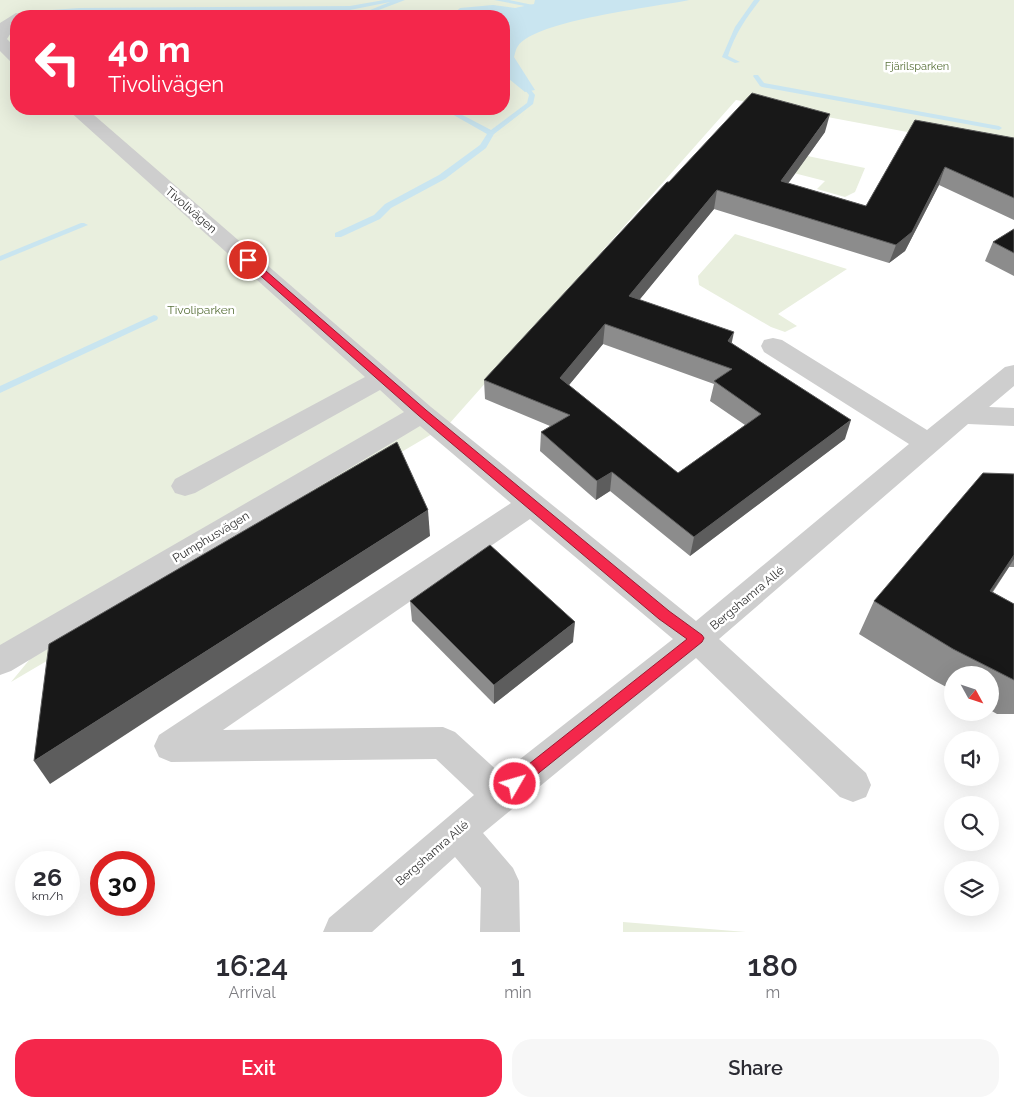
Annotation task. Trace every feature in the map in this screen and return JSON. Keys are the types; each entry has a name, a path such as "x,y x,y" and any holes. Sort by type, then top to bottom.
{"street":[{"path":"0,42 10,51"},
{"name":"Tivolivägen","path":"83,115 422,413 664,615 697,638 854,785"},
{"path":"773,346 928,443"},
{"name":"Bergshamra Allé","path":"343,932 500,796 739,606 928,443 1014,373"},
{"path":"185,486 382,378"},
{"name":"Pumphusvägen","path":"0,661 422,413"},
{"path":"964,415 1014,417"},
{"path":"500,796 443,743 171,746 531,504"},
{"path":"458,831 500,881 500,932"}],"green space":[{"name":"Tivoliparken","path":"0,0 1014,0 1014,152 736,100 449,424 11,682 54,630 0,661"},
{"path":"798,154 865,168 855,192 845,197 817,189 825,181 782,170"},
{"path":"735,234 847,269 778,314 797,326 785,332 771,327 699,285 698,276"},
{"path":"623,922 746,932 623,932"}],"water":[{"path":"535,0 689,0 571,22 529,37 517,47 514,57 535,90 525,92 510,80 510,10 458,10 460,8 493,5 515,8 534,4"}],"building":[{"path":"752,93 830,114 781,181 866,206 915,120 1014,138 1014,198 945,167 912,232 896,245 717,190 629,296 734,332 728,341 851,420 694,537 612,472 597,481 541,432 570,415 484,380","holes":["605,324 732,369 714,381 761,414 678,473 560,378"]},
{"path":"1014,229 1014,253 993,242"},
{"path":"397,442 428,510 34,761 49,644"},
{"path":"983,473 1014,474 1014,555 990,591 1014,604 1014,680 999,672 999,666 986,666 953,649 874,601"},
{"path":"490,545 575,622 494,685 410,601"}],"waterway":[{"path":"243,10 350,8 393,0"},
{"path":"374,10 402,0"},
{"path":"497,0 530,5"},
{"path":"737,62 725,57 727,49 738,27 757,0"},
{"path":"79,10 243,10"},
{"path":"756,76 762,85 999,128"},
{"path":"491,133 530,104 532,95 521,81"},
{"path":"457,115 491,133"},
{"path":"338,235 377,217 388,206 442,177 483,146 491,133"},
{"path":"0,259 84,225"},
{"path":"0,390 154,318"}],"route":[{"path":"248,260 422,413 664,615 697,638 515,784"}],"park label":[{"name":"Fjärilsparken","path":"917,66"}]}
